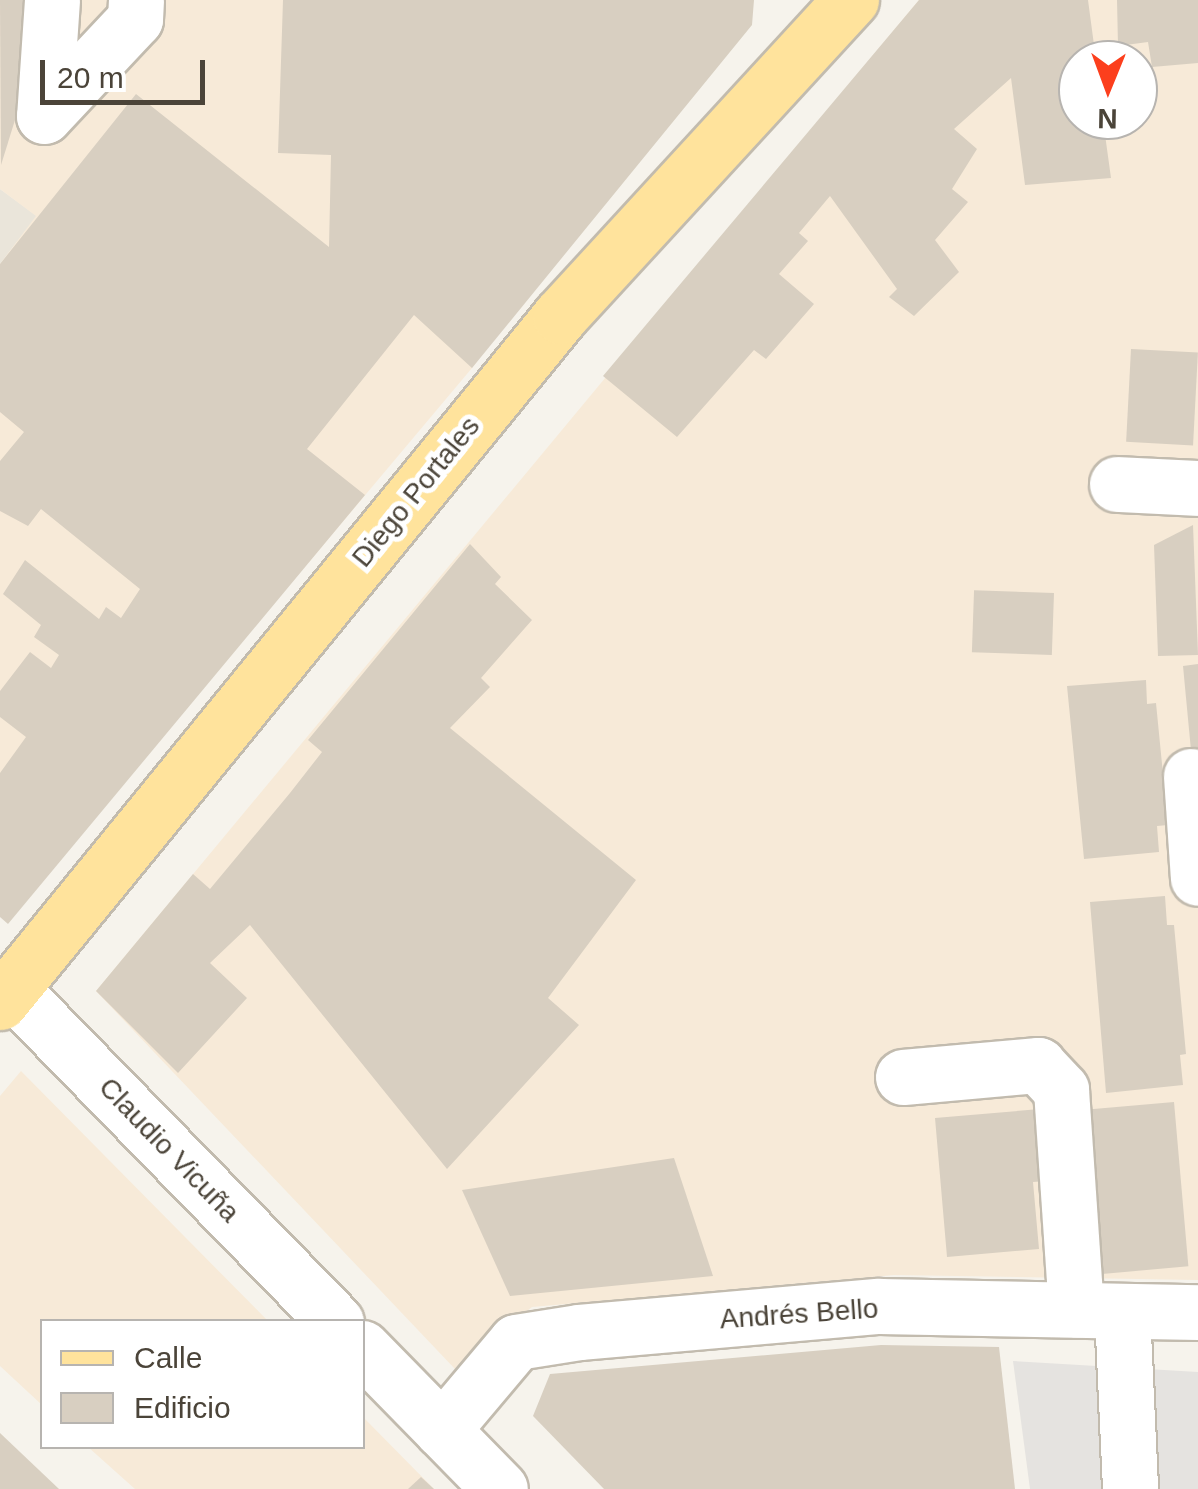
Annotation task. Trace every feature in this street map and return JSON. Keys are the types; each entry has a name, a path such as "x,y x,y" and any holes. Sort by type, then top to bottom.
{"main road":[{"name":"Diego Portales","path":"4,990 560,316 815,19 851,0"}],"street":[{"path":"51,8 44,116 136,10"},
{"path":"1117,484 1198,488"},
{"path":"1190,776 1198,878"},
{"name":"Claudio Vicuña","path":"4,990 333,1319"},
{"path":"902,1076 1038,1065 1061,1090 1130,1489"},
{"name":"Andrés Bello","path":"442,1430 516,1342 880,1306 1198,1312"},
{"path":"365,1351 500,1489"}],"shaded area":[{"path":"0,0 753,0 472,368 61,857 0,917 0,264 36,216 0,189"},
{"path":"919,0 1198,0 1198,1280 894,1275 532,1307 455,1369 96,991"},
{"path":"0,189 37,216 0,264"},
{"path":"21,1071 266,1319 40,1319 40,1403 0,1366 0,1096"},
{"path":"1013,1361 1198,1372 1198,1489 1030,1489"},
{"path":"365,1419 434,1489 135,1489 90,1449 365,1449"}],"building":[{"path":"0,0 26,0 15,120 1,165"},
{"path":"283,0 754,0 752,25 472,368 414,315 307,449 365,495 8,924 0,917 0,773 26,737 0,717 0,691 30,652 51,668 59,655 34,637 41,625 3,594 25,560 99,619 106,607 121,618 140,589 41,509 28,526 0,511 0,461 24,432 0,412 0,264 136,94 329,247 331,155 278,153"},
{"path":"919,0 1088,0 1093,40 1058,40 1058,140 1106,140 1111,178 1025,185 1011,78 954,129 977,149 952,189 968,202 935,240 959,272 914,316 889,297 897,289 830,196 799,233 808,241 779,274 814,304 766,359 754,350 677,437 603,376"},
{"path":"1117,0 1198,0 1198,63 1158,66 1158,40 1118,40"},
{"path":"1131,349 1198,353 1193,445 1126,442"},
{"path":"1193,525 1198,655 1158,656 1154,545"},
{"path":"470,544 501,577 495,584 532,620 481,678 490,687 450,728 636,880 548,998 579,1025 447,1169 250,925 210,963 247,998 178,1073 96,991 193,874 210,889 322,752 308,740"},
{"path":"974,590 1054,593 1052,655 972,652"},
{"path":"1198,664 1198,761 1192,761 1183,666"},
{"path":"1146,680 1147,704 1156,703 1168,825 1157,826 1159,852 1084,859 1067,686"},
{"path":"1165,896 1167,925 1174,925 1186,1054 1180,1055 1183,1085 1106,1093 1090,902"},
{"path":"1174,1102 1188,1266 1091,1275 1076,1111"},
{"path":"1040,1109 1046,1181 1033,1182 1039,1249 947,1257 935,1118"},
{"path":"674,1158 713,1276 510,1296 462,1190"},
{"path":"881,1345 999,1347 1015,1489 604,1489 533,1416 550,1374"},
{"path":"0,1433 59,1489 0,1489"},
{"path":"421,1477 434,1489 408,1489"}]}
